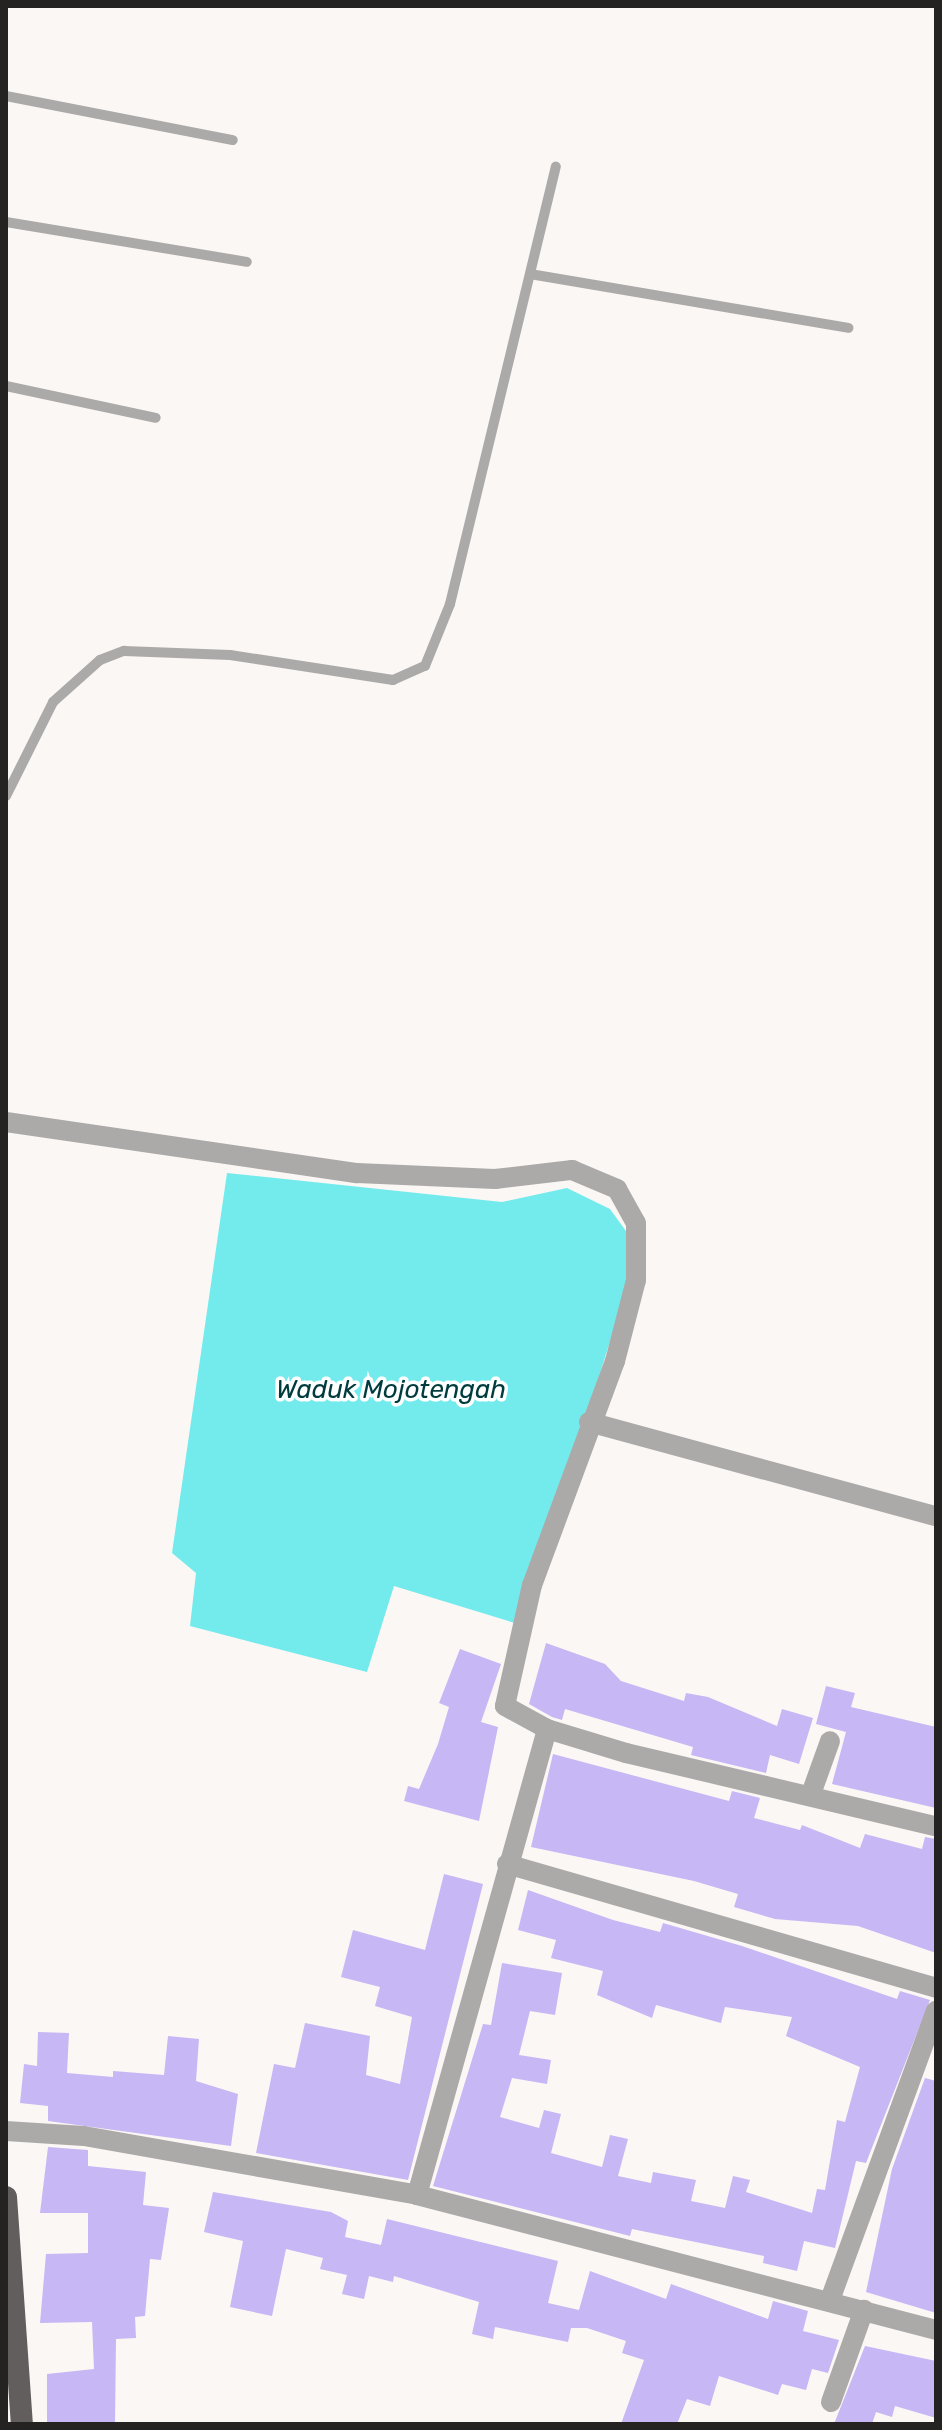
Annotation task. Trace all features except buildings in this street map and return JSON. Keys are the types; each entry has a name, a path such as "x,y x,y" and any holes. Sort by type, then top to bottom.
{"highway":[{"path":"6,2197 22,2424"}],"street":[{"path":"6,1122 357,1173 495,1179 572,1170 598,1177 632,1208 639,1249 615,1361 589,1422 532,1585 505,1706 547,1729 936,1826"},
{"path":"589,1422 936,1516"},
{"path":"417,2195 547,1729"},
{"path":"811,1794 830,1741"},
{"path":"507,1864 936,1988"},
{"path":"830,2300 936,2011"},
{"path":"6,2131 84,2136 417,2195 936,2330"},
{"path":"831,2402 864,2310"}],"lane":[{"path":"6,96 233,140"},
{"path":"6,796 53,702 100,660 124,651 230,655 393,680 425,666 450,604 556,167"},
{"path":"6,222 247,262"},
{"path":"530,274 848,328"},
{"path":"6,386 156,418"}],"water":[{"name":"Waduk Mojotengah","path":"227,1173 502,1202 567,1188 610,1209 639,1249 521,1625 394,1586 367,1672 190,1626 196,1573 172,1553"}]}
